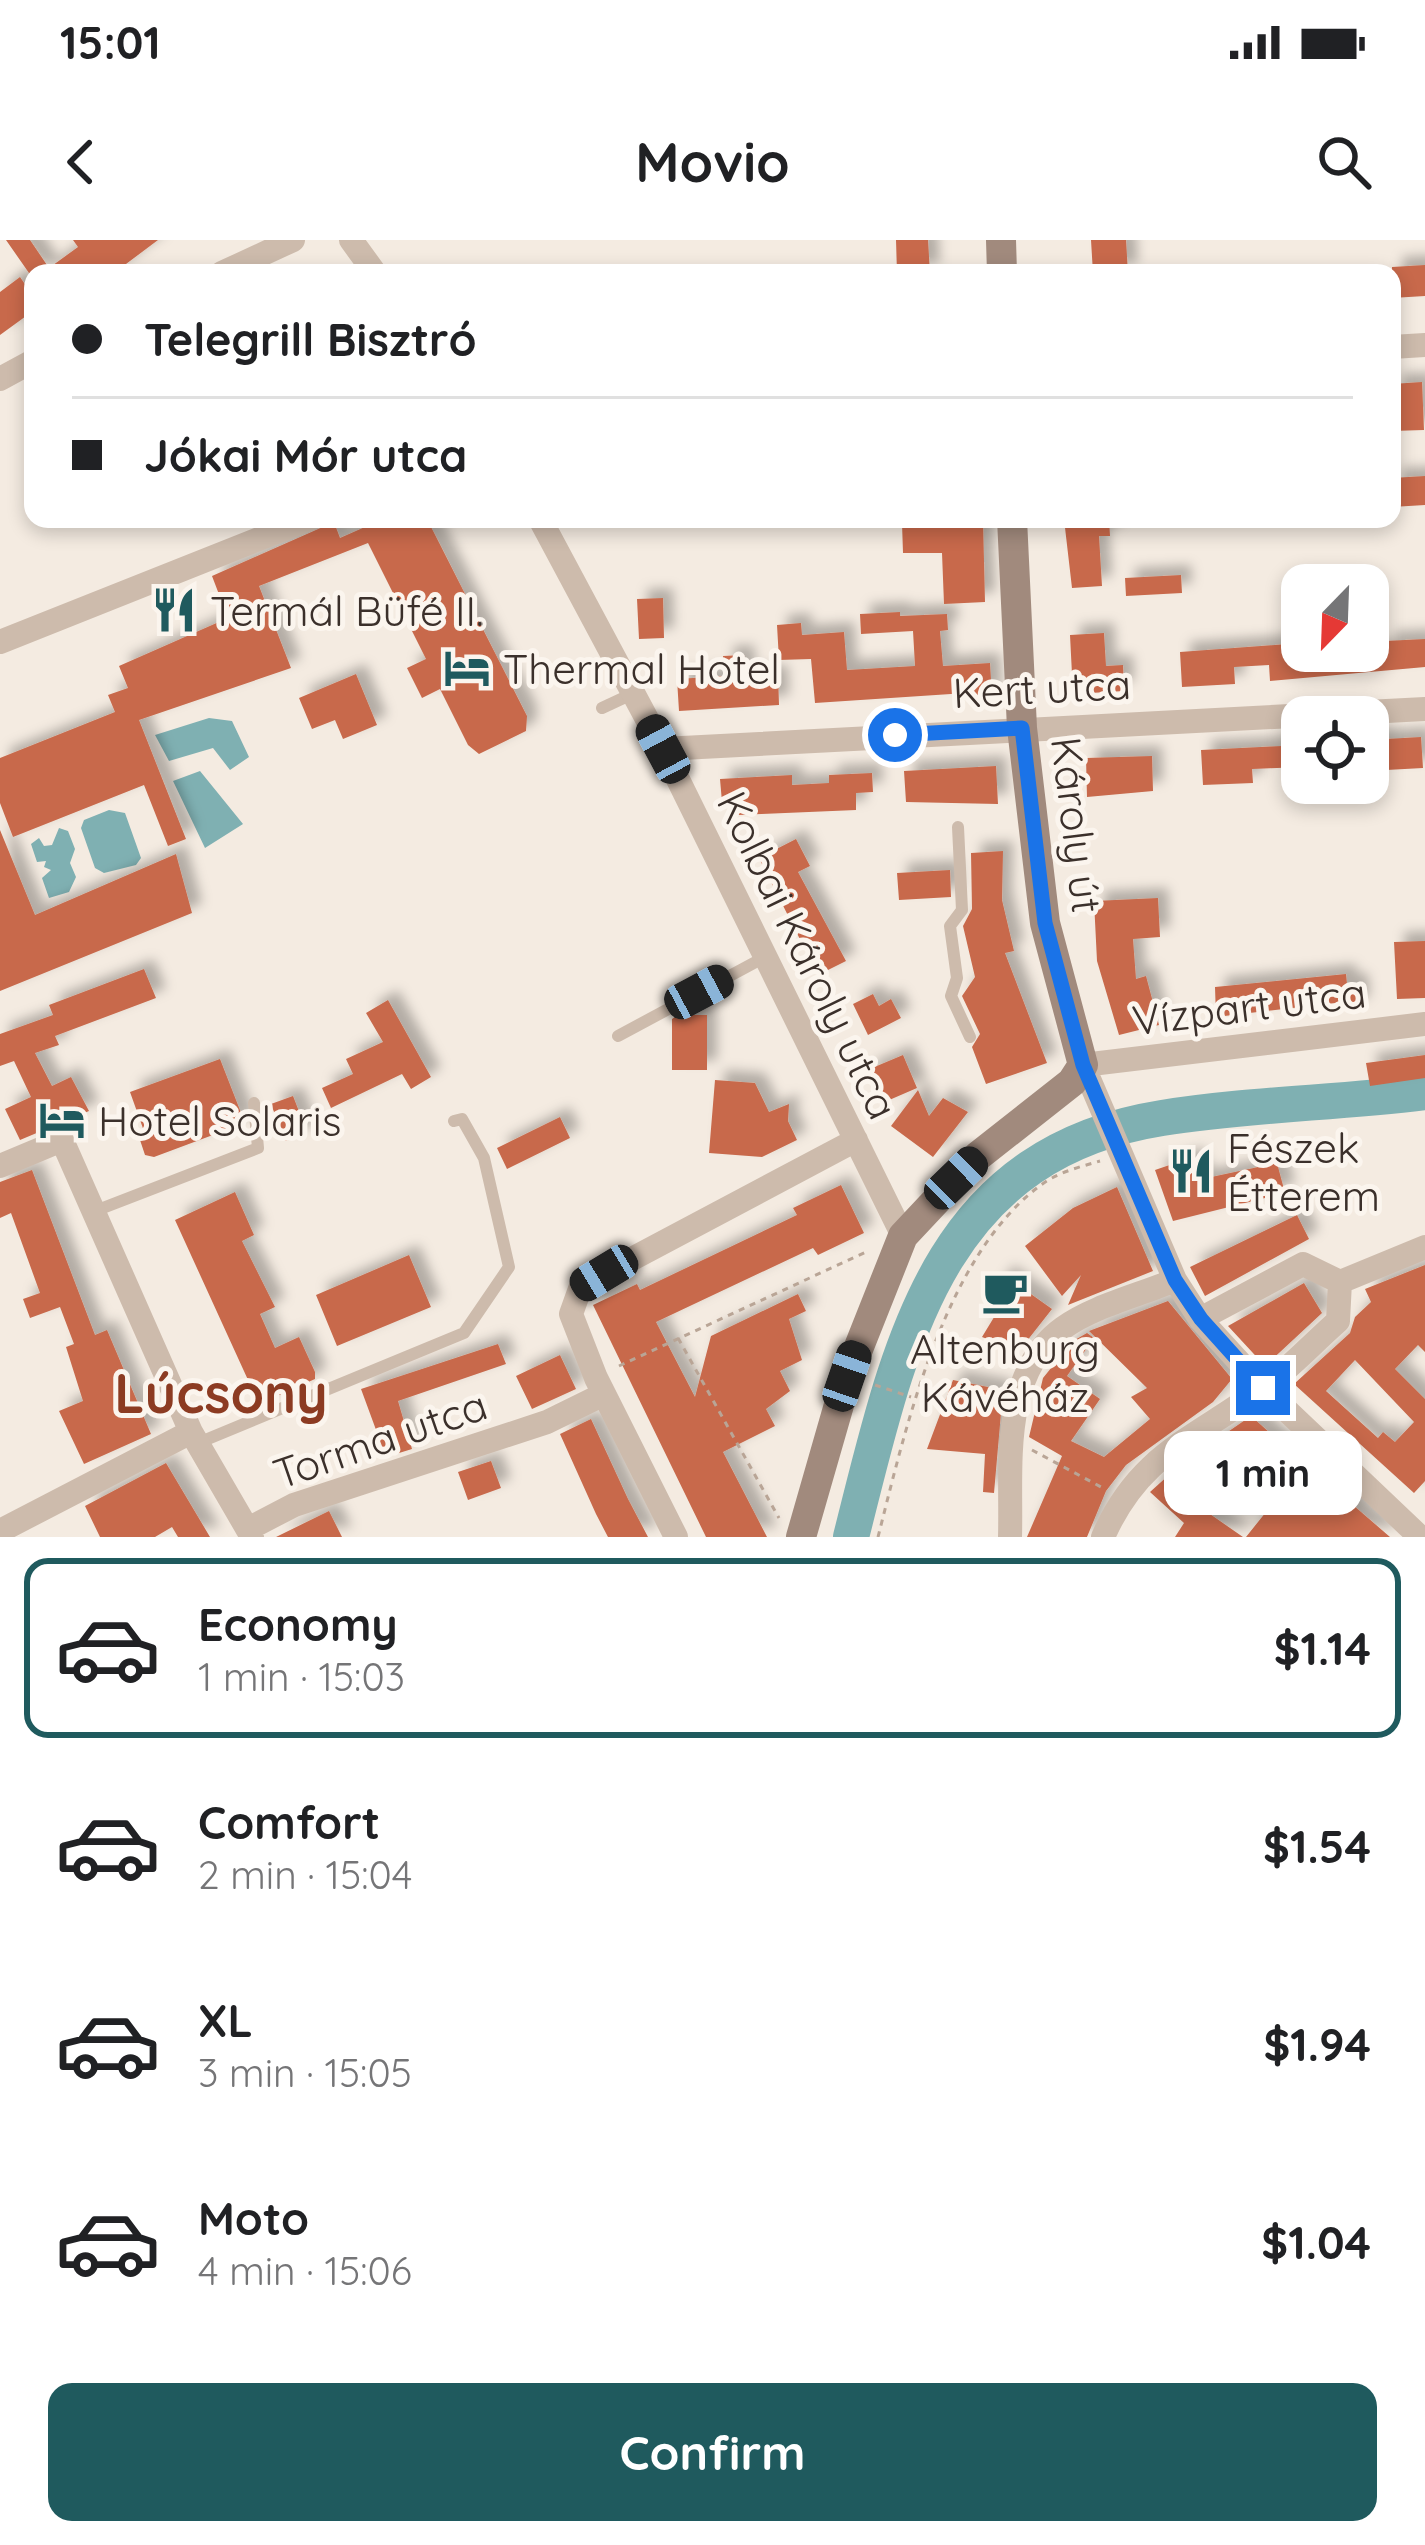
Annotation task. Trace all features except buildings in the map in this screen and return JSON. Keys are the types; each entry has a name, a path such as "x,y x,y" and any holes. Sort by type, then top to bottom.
{"street":[{"path":"241,264 293,240"},
{"path":"0,642 286,528"},
{"name":"Kolbai Károly utca","path":"545,528 663,749 903,1236"},
{"name":"Károly út","path":"1012,528 1022,728 1045,923 1083,1065"},
{"name":"Kert utca","path":"663,749 1425,710"},
{"name":"Vízpart utca","path":"1083,1065 1425,1024"},
{"path":"1083,1065 1175,1280 1201,1319 1263,1388 1420,1537"},
{"path":"790,1527 903,1236 978,1156 1072,1082 1083,1065"},
{"path":"0,1166 62,1140 195,1438 250,1533"},
{"path":"676,1537 600,1386 571,1314 581,1286 856,1140"},
{"path":"1201,1319 1303,1264 1340,1282 1425,1247"},
{"path":"1010,1537 1017,1397 1034,1357 1064,1327 1175,1280"},
{"path":"1103,1537 1120,1497 1186,1436 1263,1388 1338,1321 1340,1282"},
{"name":"Torma utca","path":"250,1533 294,1505 547,1422 600,1386"},
{"path":"0,1531 195,1438"}],"lane":[{"path":"602,708 633,694"},
{"path":"958,827 962,910 950,926 957,978 951,996 970,1037"},
{"path":"618,1036 766,956"},
{"path":"94,1211 258,1148 254,1103"},
{"path":"195,1438 464,1333 509,1267 484,1158 462,1119 454,1121"}],"path":[{"path":"878,1537 913,1398 977,1256 1016,1206 1044,1182 1117,1148"},
{"path":"600,1386 677,1336 903,1236"},
{"path":"677,1336 790,1527"},
{"path":"880,1387 913,1398"},
{"path":"1012,1439 1120,1497"}],"water":[{"path":"209,718 232,721 249,757 230,770 213,748 169,761 155,735"},
{"path":"200,771 243,824 205,848 173,781"},
{"path":"109,810 125,813 141,858 136,865 104,873 95,868 81,828 84,820"},
{"path":"59,828 68,831 75,849 70,863 76,877 69,892 49,898 42,878 51,870 44,867 46,861 37,862 31,844 39,838 44,846 52,845"}],"waterway":[{"path":"851,1537 888,1397 939,1270 976,1217 1024,1172 1085,1139 1162,1118 1425,1092"}],"place":[{"name":"Termál Büfé II.","path":"174,610"},
{"name":"Thermal Hotel","path":"467,668"},
{"name":"Hotel Solaris","path":"62,1120"},
{"name":"Fészek Étterem","path":"1191,1171"},
{"name":"Altenburg Kávéház","path":"1005,1292"}],"district":[{"name":"Lúcsony","path":"221,1393"}],"route":[{"path":"895,735 1022,728 1045,923 1083,1065 1126,1156 1175,1280 1201,1319 1263,1388"}]}
